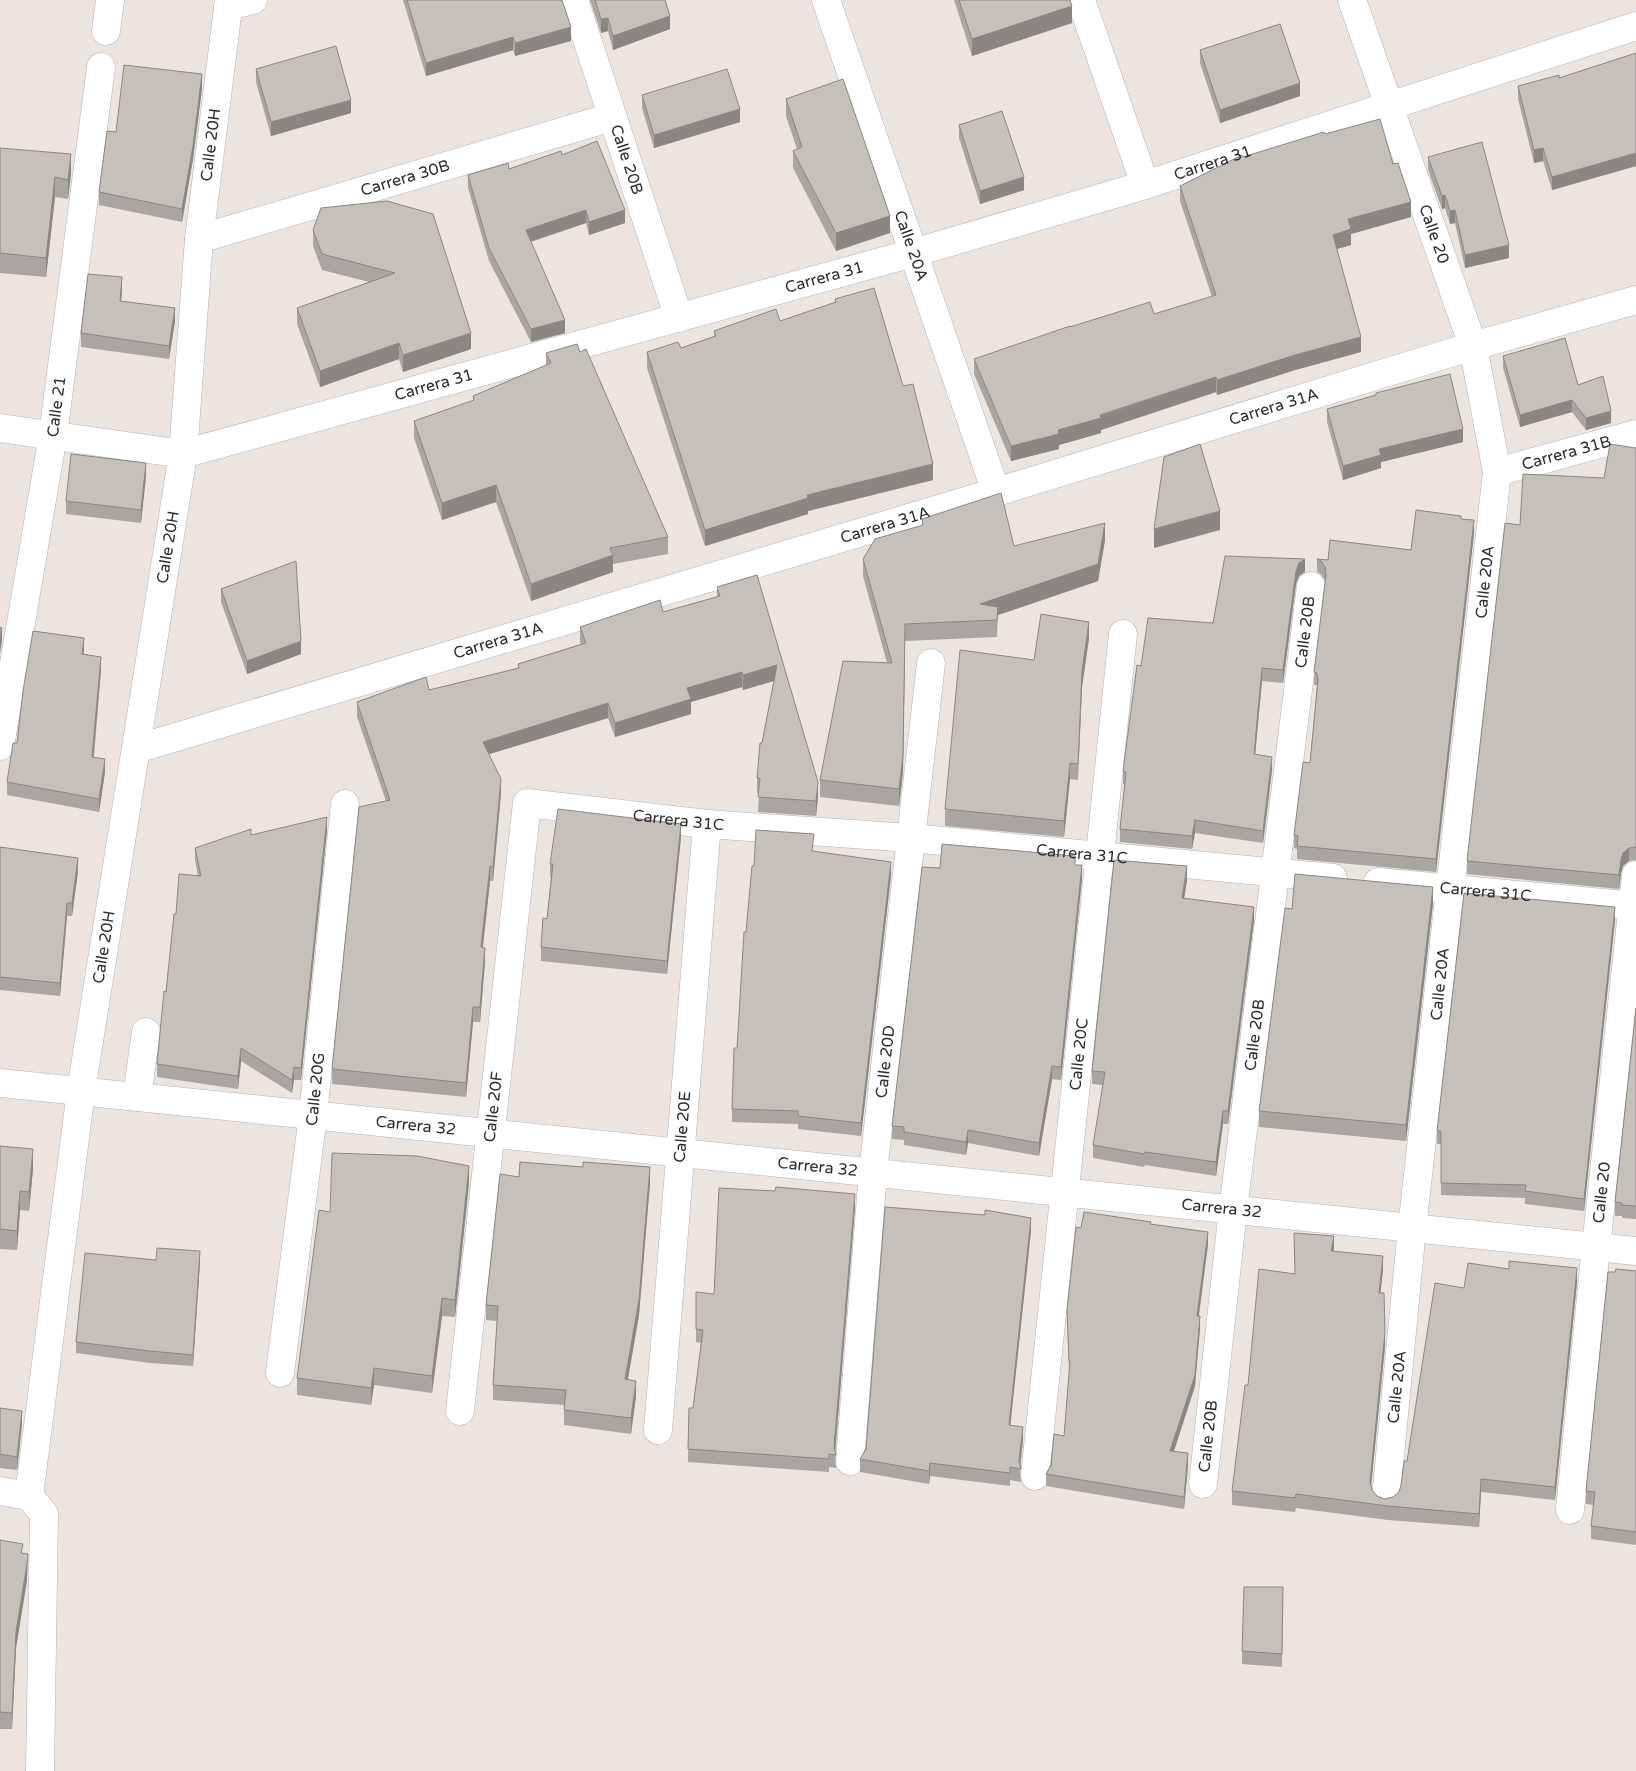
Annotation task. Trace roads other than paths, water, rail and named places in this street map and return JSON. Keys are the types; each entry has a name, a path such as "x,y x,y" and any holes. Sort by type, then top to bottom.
{"street":[{"path":"106,31 110,0"},
{"name":"Calle 20B","path":"574,0 679,318"},
{"name":"Calle 20A","path":"826,0 996,492"},
{"path":"1081,0 1145,185"},
{"name":"Calle 20","path":"1352,0 1473,346 1497,472"},
{"name":"Calle 20H","path":"29,1496 81,1091 183,454 199,239 237,2"},
{"name":"Carrera 31","path":"0,428 183,454 913,253 1145,185 1636,26"},
{"name":"Calle 21","path":"0,746 54,435 101,67"},
{"name":"Carrera 30B","path":"199,239 612,116"},
{"name":"Carrera 31A","path":"136,750 996,492 1473,346 1636,300"},
{"name":"Carrera 31B","path":"1497,472 1636,434"},
{"name":"Calle 20A","path":"1386,1497 1412,1228 1497,472"},
{"name":"Calle 20B","path":"1202,1484 1233,1210 1311,586"},
{"name":"Calle 20C","path":"1035,1476 1124,634"},
{"name":"Calle 20D","path":"850,1460 873,1172 931,663"},
{"name":"Carrera 31C","path":"527,803 707,824 911,838 1635,906"},
{"name":"Calle 20F","path":"460,1412 527,803"},
{"name":"Calle 20G","path":"280,1372 313,1115 345,804"},
{"name":"Calle 20E","path":"658,1430 707,824"},
{"name":"Calle 20","path":"1570,1510 1596,1247 1635,906 1636,875"},
{"path":"137,1097 146,1032"},
{"name":"Carrera 32","path":"0,1083 1636,1251"},
{"path":"0,1492 29,1496 44,1514 40,1771"}]}
